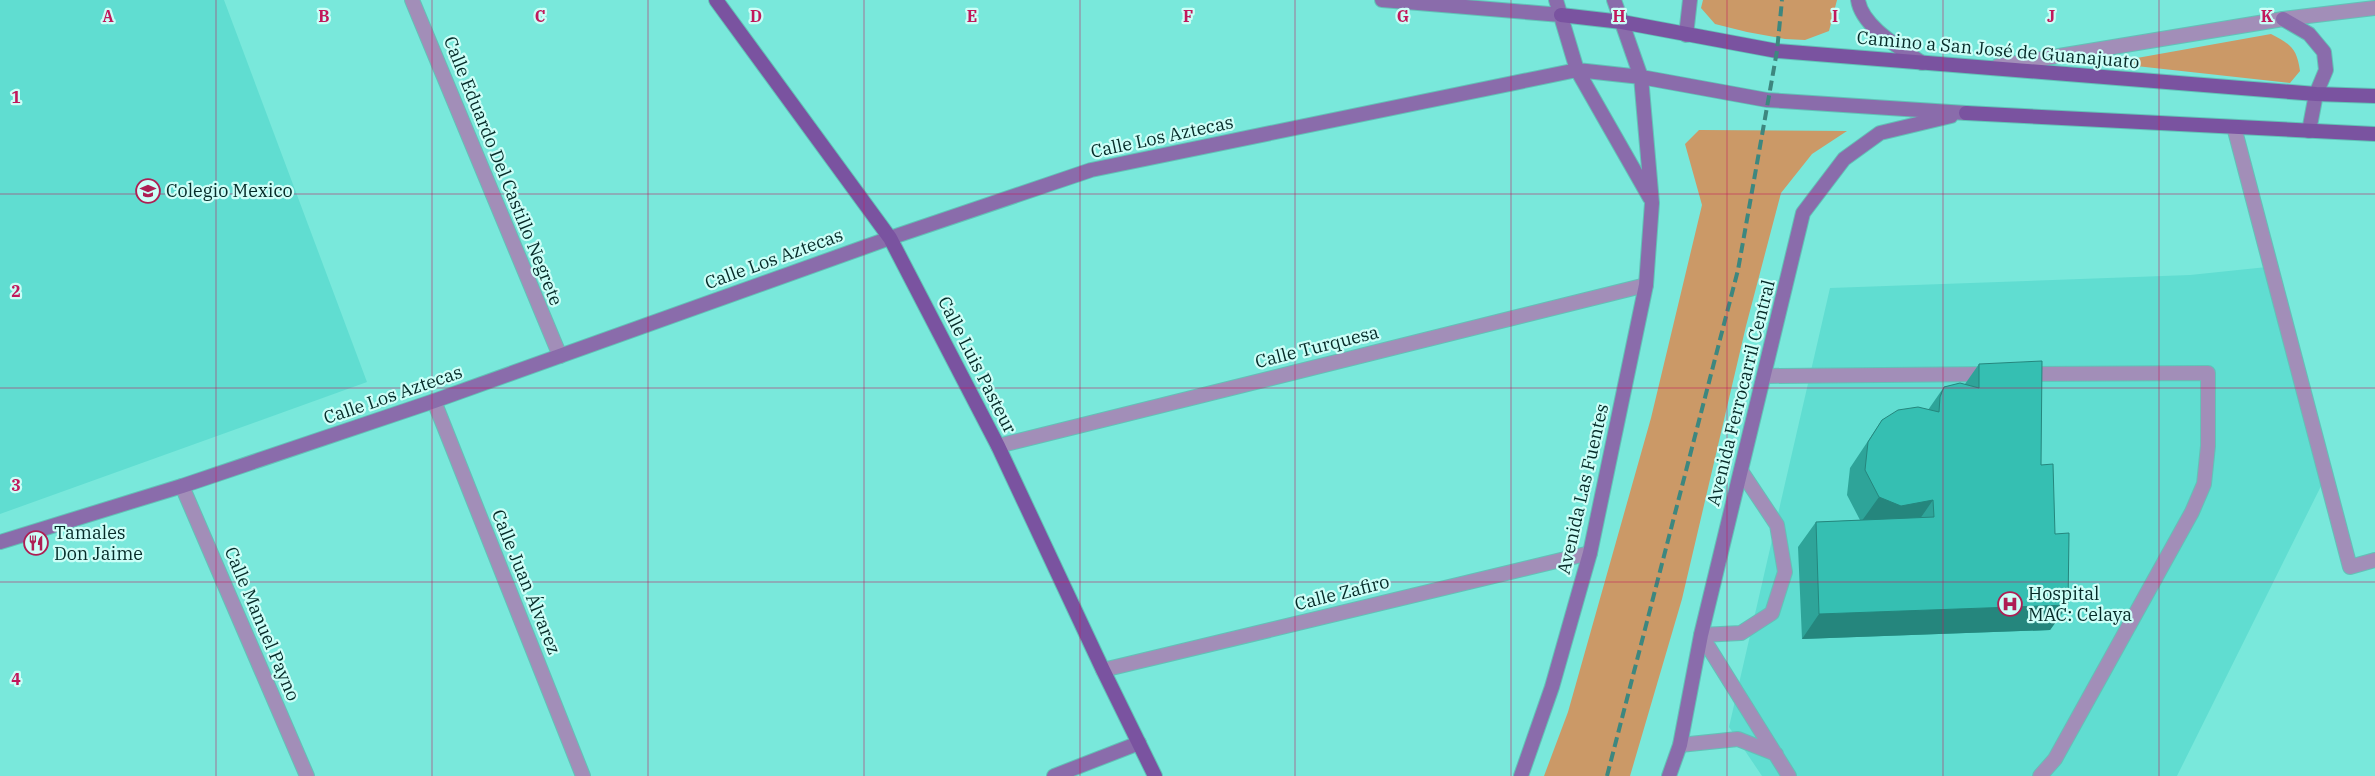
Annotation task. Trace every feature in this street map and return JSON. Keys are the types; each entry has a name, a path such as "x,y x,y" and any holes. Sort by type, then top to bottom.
{"main road":[{"name":"Calle Luis Pasteur","path":"716,0 890,238 998,446 1103,670 1156,776"},
{"path":"1382,0 1561,15"},
{"path":"1556,0 1577,70 1652,203"},
{"name":"Avenida Las Fuentes","path":"1521,776 1552,686 1590,553 1646,285 1652,203 1641,77 1614,0"},
{"path":"1686,35 1690,0"},
{"path":"1858,0 1859,10 1883,36 1922,63"},
{"name":"Camino a San José de Guanajuato","path":"1561,15 1622,22 1776,51 2316,94 2375,96"},
{"path":"2283,19 2309,34 2324,52 2326,70 2316,94 2309,131"},
{"name":"Calle Los Aztecas","path":"0,542 182,486 434,401 890,238 1092,170 1577,70"},
{"path":"1577,70 1641,77 1766,100 1966,113 2375,134"},
{"name":"Avenida Ferrocarril Central","path":"1670,776 1680,745 1701,635 1803,213 1844,159 1880,133 1966,113"},
{"path":"1054,776 1139,743"}],"street":[{"name":"Calle Eduardo Del Castillo Negrete","path":"412,0 560,356"},
{"path":"1983,68 2283,19 2375,8"},
{"path":"2234,127 2350,567 2375,560"},
{"name":"Calle Turquesa","path":"998,446 1646,285"},
{"path":"1765,376 2208,373 2208,446 2204,484 2192,512 2090,692 2055,759 2040,776"},
{"name":"Calle Juan Álvarez","path":"434,401 583,776"},
{"path":"1741,471 1777,525 1785,572 1772,613 1741,633 1701,635 1789,776"},
{"name":"Calle Manuel Payno","path":"182,486 307,776"},
{"name":"Calle Zafiro","path":"1103,670 1590,553"},
{"path":"1680,745 1738,740 1776,754"}],"shaded area":[{"name":"Colegio Mexico","path":"0,0 224,0 367,382 0,514"},
{"path":"1703,0 1837,0 1829,31 1805,40 1785,39 1715,24 1701,8"},
{"path":"2271,34 2288,44 2297,57 2300,71 2290,83 2109,63"},
{"path":"1699,130 1847,131 1812,154 1781,193 1746,326 1682,599 1630,776 1544,776 1568,712 1651,418 1702,205 1685,144"},
{"name":"Hospital MAC: Celaya","path":"2267,267 2324,480 2177,776 1762,776 1729,727 1830,288 2190,275"}],"building":[{"path":"2042,361 2041,465 2053,464 2055,534 2069,533 2068,605 1819,614 1816,522 1934,517 1933,500 1901,506 1879,497 1865,470 1868,442 1882,420 1898,410 1918,407 1939,412 1940,397 1944,387 1960,383 1979,388 1979,364"}],"railway":[{"path":"1607,776 1738,270 1777,51 1782,0"}],"place":[{"name":"Colegio Mexico","path":"148,191"},
{"name":"Tamales Don Jaime","path":"36,543"},
{"name":"Hospital MAC: Celaya","path":"2010,604"}]}
